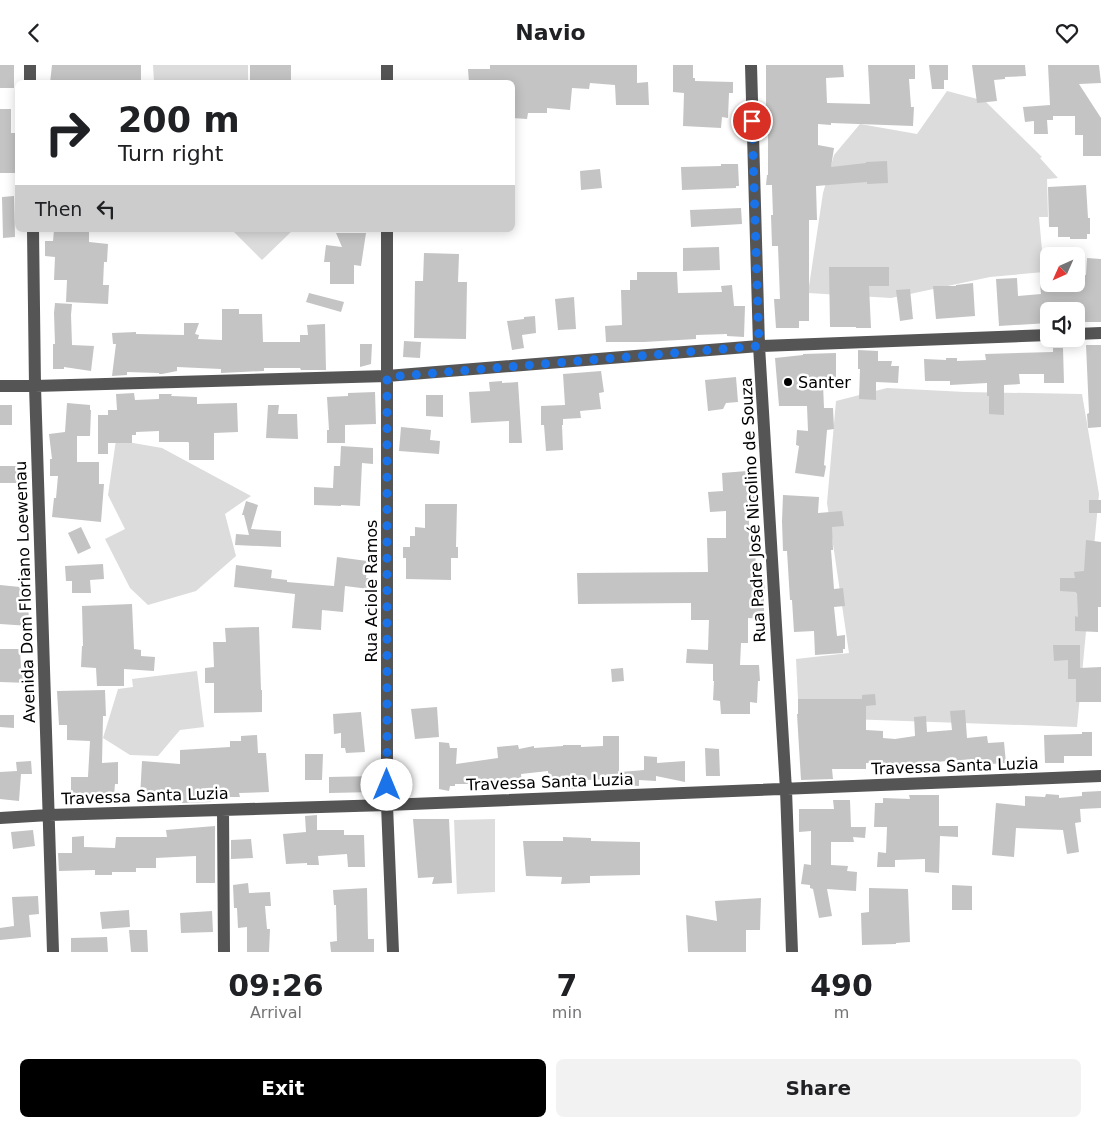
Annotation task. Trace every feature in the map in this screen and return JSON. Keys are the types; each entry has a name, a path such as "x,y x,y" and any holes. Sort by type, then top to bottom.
{"street":[{"path":"30,65 30,80"},
{"path":"387,65 387,80"},
{"name":"Rua Padre José Nicolino de Souza","path":"751,65 759,346 786,790 792,952"},
{"name":"Avenida Dom Floriano Loewenau","path":"33,232 35,386 53,952"},
{"name":"Rua Aciole Ramos","path":"387,232 387,805 393,952"},
{"path":"1085,334 1101,333"},
{"path":"0,386 387,377 759,346 1040,335"},
{"name":"Travessa Santa Luzia","path":"0,818 786,790 1101,776"},
{"path":"223,810 224,952"}],"shaded area":[{"path":"153,65 248,65 248,80 154,80"},
{"path":"947,91 985,101 1042,157 1040,158 1058,178 1047,179 1048,217 1039,217 1042,247 1040,247 1040,272 990,277 891,298 808,293 823,193 834,155 860,124 917,134"},
{"path":"234,232 291,232 262,260"},
{"path":"887,388 965,392 1082,394 1099,494 1077,727 848,719 846,699 798,699 796,659 849,653 827,503 836,401"},
{"path":"116,440 162,448 251,496 225,514 236,556 196,591 148,605 130,588 105,539 125,529 108,495"},
{"path":"197,671 204,727 180,730 158,756 130,755 103,738 118,689 133,687 132,679"},
{"path":"495,819 495,892 457,894 454,820"}],"building":[{"path":"0,65 14,65 14,88 0,88"},
{"path":"52,65 141,65 141,80 50,80"},
{"path":"250,65 291,65 291,80 250,80"},
{"path":"490,65 637,65 637,83 648,82 649,105 616,105 615,85 590,83 589,89 572,88 570,110 547,108 547,113 528,113 527,119 515,118 515,80 469,80 468,69 490,69"},
{"path":"673,65 693,65 693,78 695,78 695,81 733,82 733,93 729,93 728,118 722,117 721,128 683,126 684,93 673,92"},
{"path":"766,65 843,65 844,77 826,78 827,103 870,104 868,65 915,65 915,79 909,79 911,107 914,107 913,126 818,124 818,145 834,148 831,167 887,161 888,183 867,184 867,182 816,186 817,220 809,220 809,321 799,321 799,328 776,328 774,299 780,299 778,246 772,246 772,185 766,185 768,175 768,123 761,123 762,105 766,105"},
{"path":"929,65 948,65 948,80 944,80 944,89 932,89"},
{"path":"972,65 1025,65 1026,76 1005,77 1005,79 994,80 997,101 977,103"},
{"path":"1048,65 1099,65 1101,83 1079,84 1101,118 1101,156 1083,156 1083,135 1075,135 1075,116 1053,116 1053,120 1047,120 1048,134 1034,134 1034,121 1025,122 1023,107 1050,105"},
{"path":"0,109 11,109 11,133 15,133 15,173 0,173"},
{"path":"721,164 738,164 739,186 736,186 736,188 682,190 681,167 721,166"},
{"path":"600,169 602,188 581,190 580,171"},
{"path":"1086,185 1090,234 1087,234 1087,239 1058,237 1058,227 1049,227 1048,187"},
{"path":"14,196 15,237 3,238 2,197"},
{"path":"741,208 742,224 691,227 690,210"},
{"path":"54,232 89,232 89,242 108,244 107,262 104,262 103,285 109,285 108,304 66,302 67,280 54,280 55,257 45,256 45,241 53,241"},
{"path":"336,233 366,233 361,266 354,265 354,284 330,284 330,262 324,262 326,245 342,247"},
{"path":"719,247 720,270 683,271 683,248"},
{"path":"424,253 459,254 458,282 467,282 466,339 414,338 415,281 423,281"},
{"path":"1087,258 1101,259 1101,322 1085,322 1085,302 1040,302 1040,324 999,326 996,279 1017,278 1018,296 1041,293 1085,293"},
{"path":"829,267 889,267 889,286 869,286 871,328 830,327"},
{"path":"637,272 677,272 678,293 722,292 721,286 732,285 734,306 745,306 744,337 727,336 727,334 696,335 696,339 606,342 605,326 622,325 621,290 630,290 630,280 637,280"},
{"path":"973,283 975,316 936,319 933,286 956,286"},
{"path":"910,289 913,319 900,321 896,290"},
{"path":"309,293 344,302 341,312 306,302"},
{"path":"574,297 576,329 558,330 555,299"},
{"path":"55,303 72,304 72,345 94,346 91,371 64,367 64,369 53,369"},
{"path":"222,309 239,309 239,314 262,314 263,342 300,342 300,335 308,335 307,325 325,324 326,370 264,368 264,371 221,373 221,369 177,367 177,371 162,374 127,372 127,375 112,376 116,344 113,344 112,333 136,332 136,334 184,335 184,323 199,323 195,334 199,335 198,339 222,340"},
{"path":"535,316 536,333 522,335 524,348 512,350 507,321"},
{"path":"404,341 421,342 420,358 403,357"},
{"path":"360,344 372,344 371,364 360,367"},
{"path":"1086,345 1101,345 1101,427 1088,428"},
{"path":"1053,348 1063,348 1064,383 1044,383 1044,374 1019,374 1020,384 1004,385 1004,415 989,414 987,383 950,385 950,381 925,381 924,359 946,360 946,358 957,358 957,361 986,360 985,354 1053,352"},
{"path":"858,350 878,351 878,361 892,361 891,366 899,366 898,383 876,382 876,400 859,399 860,369 858,369"},
{"path":"836,353 836,385 823,384 824,408 833,408 834,429 827,430 824,477 795,473 799,446 796,445 797,430 808,431 807,406 779,406 775,358 803,354"},
{"path":"601,371 604,392 599,393 601,409 580,411 581,418 563,419 563,450 546,451 544,425 541,425 541,406 565,405 563,374"},
{"path":"736,377 738,402 726,403 723,409 708,411 705,380"},
{"path":"502,381 502,383 518,382 522,443 509,443 509,421 471,423 469,392 490,391 489,382"},
{"path":"375,392 376,424 345,425 345,443 327,443 327,430 329,430 327,397 348,396 348,393"},
{"path":"134,393 135,400 159,399 159,394 197,397 197,404 237,403 238,432 214,433 214,460 189,460 188,442 159,442 159,431 136,432 136,435 132,435 132,443 108,443 108,454 98,454 98,415 108,415 108,410 117,410 116,394"},
{"path":"426,395 443,395 443,417 426,416"},
{"path":"67,403 90,405 90,436 77,436 77,462 99,462 99,484 104,484 101,522 52,517 58,476 50,476 50,459 52,459 49,434 65,432"},
{"path":"0,405 12,405 12,425 0,425"},
{"path":"268,405 279,405 278,414 297,414 298,439 266,438"},
{"path":"401,427 431,430 430,440 440,441 439,454 399,451"},
{"path":"341,446 373,448 373,464 362,463 360,506 314,505 314,487 333,488 334,466 340,466"},
{"path":"0,466 17,466 17,483 0,483"},
{"path":"747,471 748,489 755,488 756,501 749,502 749,538 755,538 756,574 764,574 765,596 764,619 748,618 748,643 741,643 740,665 759,665 760,681 758,681 757,703 750,702 750,714 721,714 720,701 713,700 713,664 686,663 687,649 708,650 709,620 691,620 691,603 578,604 577,573 708,572 707,538 726,538 726,511 710,512 708,492 723,491 722,473"},
{"path":"783,495 819,497 818,513 842,511 844,526 832,527 833,550 831,550 834,589 843,588 845,606 834,607 837,636 845,635 845,649 843,649 843,653 815,655 814,631 794,632 787,551 783,551"},
{"path":"1089,500 1101,500 1101,513 1089,513"},
{"path":"246,501 258,505 251,529 281,531 281,547 235,545 236,534 249,535 244,515 242,515"},
{"path":"425,504 457,504 456,547 458,547 458,558 451,558 451,580 406,579 406,558 403,558 403,547 410,547 410,536 415,536 415,527 425,528"},
{"path":"81,527 91,548 78,554 68,533"},
{"path":"1086,540 1101,542 1101,607 1098,607 1098,632 1075,631 1075,616 1078,617 1077,593 1060,591 1060,578 1075,578 1074,572 1084,571"},
{"path":"337,557 367,561 366,578 370,578 369,589 345,586 343,612 322,610 321,630 292,628 295,594 234,587 236,565 272,570 271,578 287,580 287,582 334,586"},
{"path":"103,564 104,579 90,580 91,593 72,593 72,581 66,581 65,566"},
{"path":"0,585 20,587 19,608 28,608 30,626 0,624"},
{"path":"132,604 134,649 141,650 141,656 155,657 154,671 124,669 124,686 97,686 96,668 81,667 83,646 82,606"},
{"path":"259,627 262,712 214,713 214,683 205,683 205,668 214,667 213,642 226,642 225,628"},
{"path":"1053,645 1080,645 1080,668 1101,667 1101,702 1076,702 1076,679 1068,679 1068,660 1054,661"},
{"path":"0,649 20,649 21,668 29,668 29,683 0,682"},
{"path":"623,668 624,681 612,682 611,669"},
{"path":"105,690 106,716 103,716 102,763 118,762 118,784 115,784 114,796 100,795 100,800 71,800 71,777 88,777 90,741 67,740 67,725 59,725 57,691"},
{"path":"875,694 876,705 866,706 866,730 883,731 883,738 895,739 915,736 914,717 926,716 927,732 952,730 950,711 965,710 967,738 987,736 988,743 1004,742 1006,763 990,764 990,766 975,768 974,759 935,762 935,766 897,768 896,764 866,763 866,769 832,769 833,779 801,780 797,714 798,699 862,699 862,695"},
{"path":"437,707 439,737 415,739 411,709"},
{"path":"361,712 365,752 346,753 345,748 341,748 341,733 334,734 333,714"},
{"path":"0,715 14,715 14,728 0,727"},
{"path":"1082,732 1092,732 1092,756 1064,756 1064,763 1045,763 1044,735 1082,734"},
{"path":"257,735 258,753 266,753 269,792 239,793 240,797 220,797 220,799 211,799 211,802 182,803 182,800 161,801 161,799 140,798 142,761 180,764 180,750 230,747 230,741 241,741 241,736"},
{"path":"603,736 619,736 619,779 581,780 581,789 563,789 563,780 549,781 548,771 521,774 522,785 501,787 500,781 455,784 455,786 450,786 449,791 439,789 439,742 449,743 450,748 457,748 456,764 498,758 497,747 518,745 519,749 534,746 534,748 563,745 581,745 581,747 603,746"},
{"path":"705,748 719,749 720,776 706,776"},
{"path":"305,754 323,754 322,780 305,780"},
{"path":"644,756 657,757 657,763 685,761 685,782 656,776 656,781 639,780 639,786 621,785 621,772 644,770"},
{"path":"31,761 32,774 21,774 19,801 0,799 0,772 17,771 16,762"},
{"path":"374,776 375,792 329,793 329,777"},
{"path":"1101,791 1101,808 1080,809 1081,822 1075,823 1079,852 1067,854 1063,830 1016,828 1014,857 992,855 996,803 1025,806 1025,796 1045,797 1046,794 1059,795 1059,798 1082,796 1082,792"},
{"path":"909,795 939,795 939,826 958,826 958,837 940,836 939,873 925,872 925,859 895,860 895,867 877,867 878,852 886,853 887,827 874,827 875,803 883,803 883,798 910,799"},
{"path":"833,800 850,800 851,827 866,827 865,838 853,837 854,842 831,842 831,865 848,866 847,871 857,872 856,891 827,889 832,916 819,918 813,889 810,888 810,885 801,884 804,864 811,865 811,831 799,832 799,809 834,809"},
{"path":"317,815 317,830 344,830 344,835 364,835 365,867 348,867 347,854 318,856 319,865 307,865 307,863 286,864 283,834 306,832 305,816"},
{"path":"413,819 449,819 452,883 432,884 434,877 418,878"},
{"path":"215,826 215,883 196,883 196,856 156,858 156,868 136,868 136,872 112,872 112,875 95,875 95,870 59,871 58,853 72,853 72,837 84,836 84,847 115,848 116,837 167,837 166,830"},
{"path":"33,830 35,846 13,849 11,832"},
{"path":"563,837 591,838 591,841 640,842 640,875 590,876 590,883 561,884 562,877 526,876 523,841 563,841"},
{"path":"251,839 253,858 231,859 231,840"},
{"path":"248,883 249,893 270,892 271,906 265,906 267,929 270,929 269,952 247,952 247,927 238,928 237,908 234,908 233,885"},
{"path":"952,885 972,886 972,910 952,910"},
{"path":"367,888 368,939 374,939 374,952 331,952 330,942 337,941 336,905 334,905 333,890"},
{"path":"869,888 908,889 910,942 862,945 861,913 869,912"},
{"path":"38,896 39,914 29,915 31,937 0,940 0,928 14,926 12,897"},
{"path":"761,898 760,930 746,930 746,952 688,952 686,915 717,921 715,901"},
{"path":"129,910 130,927 102,929 100,912"},
{"path":"212,911 213,932 181,933 180,913"},
{"path":"129,930 147,930 148,952 131,952"},
{"path":"107,937 108,952 71,952 71,938"}],"place":[{"name":"Santer","path":"788,382"}],"route":[{"path":"387,785 387,377 759,346 752,121"}]}
